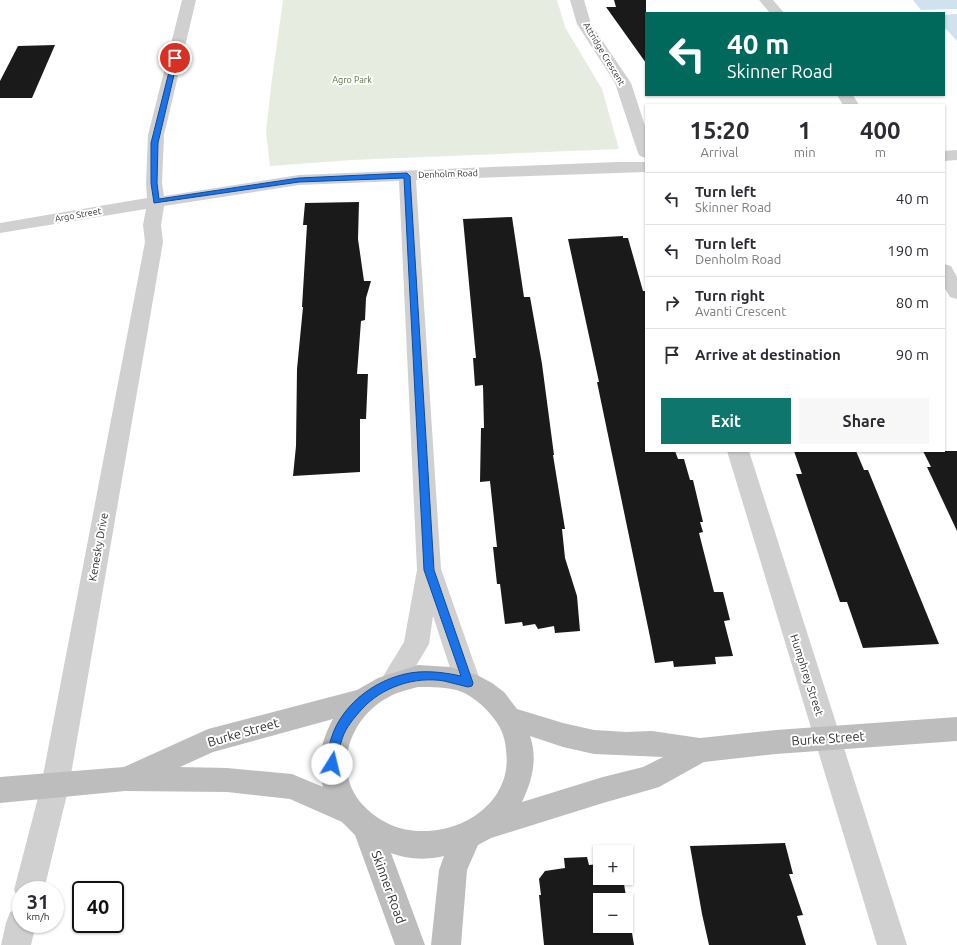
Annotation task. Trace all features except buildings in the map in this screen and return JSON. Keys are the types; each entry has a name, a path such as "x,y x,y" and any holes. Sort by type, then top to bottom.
{"street":[{"name":"Kenesky Drive","path":"31,881 55,786 154,242 152,225 156,202 154,183 156,135 189,0"},
{"name":"Attridge Crescent","path":"577,0 584,24 623,83 645,150"},
{"path":"766,0 776,12"},
{"path":"945,156 957,155"},
{"name":"Denholm Road","path":"156,202 299,180 645,167"},
{"path":"392,683 416,644 429,570 407,176"},
{"name":"Argo Street","path":"0,228 156,202"},
{"path":"945,272 957,293"},
{"name":"Humphrey Street","path":"738,452 892,945"},
{"path":"429,570 468,683"},
{"path":"365,698 392,683 418,676 443,676 468,683 485,692 499,704 511,718 521,745 520,775 508,803 476,832 453,870 446,945"},
{"name":"Burke Street","path":"125,779 208,741 365,698"},
{"name":"Skinner Road","path":"365,698 347,717 336,739 332,764 336,788 358,820 410,945"},
{"name":"Burke Street","path":"511,718 563,735 594,742 626,744 652,743 700,750 776,742 957,730"},
{"name":"Burke Street","path":"0,790 125,779 227,780 292,787 358,820 399,843 434,846 603,790 649,778 700,750"},
{"path":"16,945 19,933"}],"green space":[{"name":"Agro Park","path":"283,0 557,0 565,27 602,89 619,149 352,160 270,166 266,131"}],"water":[{"path":"913,0 957,0 957,9 921,10"},
{"path":"957,14 957,41 945,28 945,15"}],"route":[{"path":"175,58 154,143 154,183 156,202 299,180 407,176 429,570 468,683 443,676 418,676 392,683 378,690 365,698 347,717 336,739 332,764"}]}
